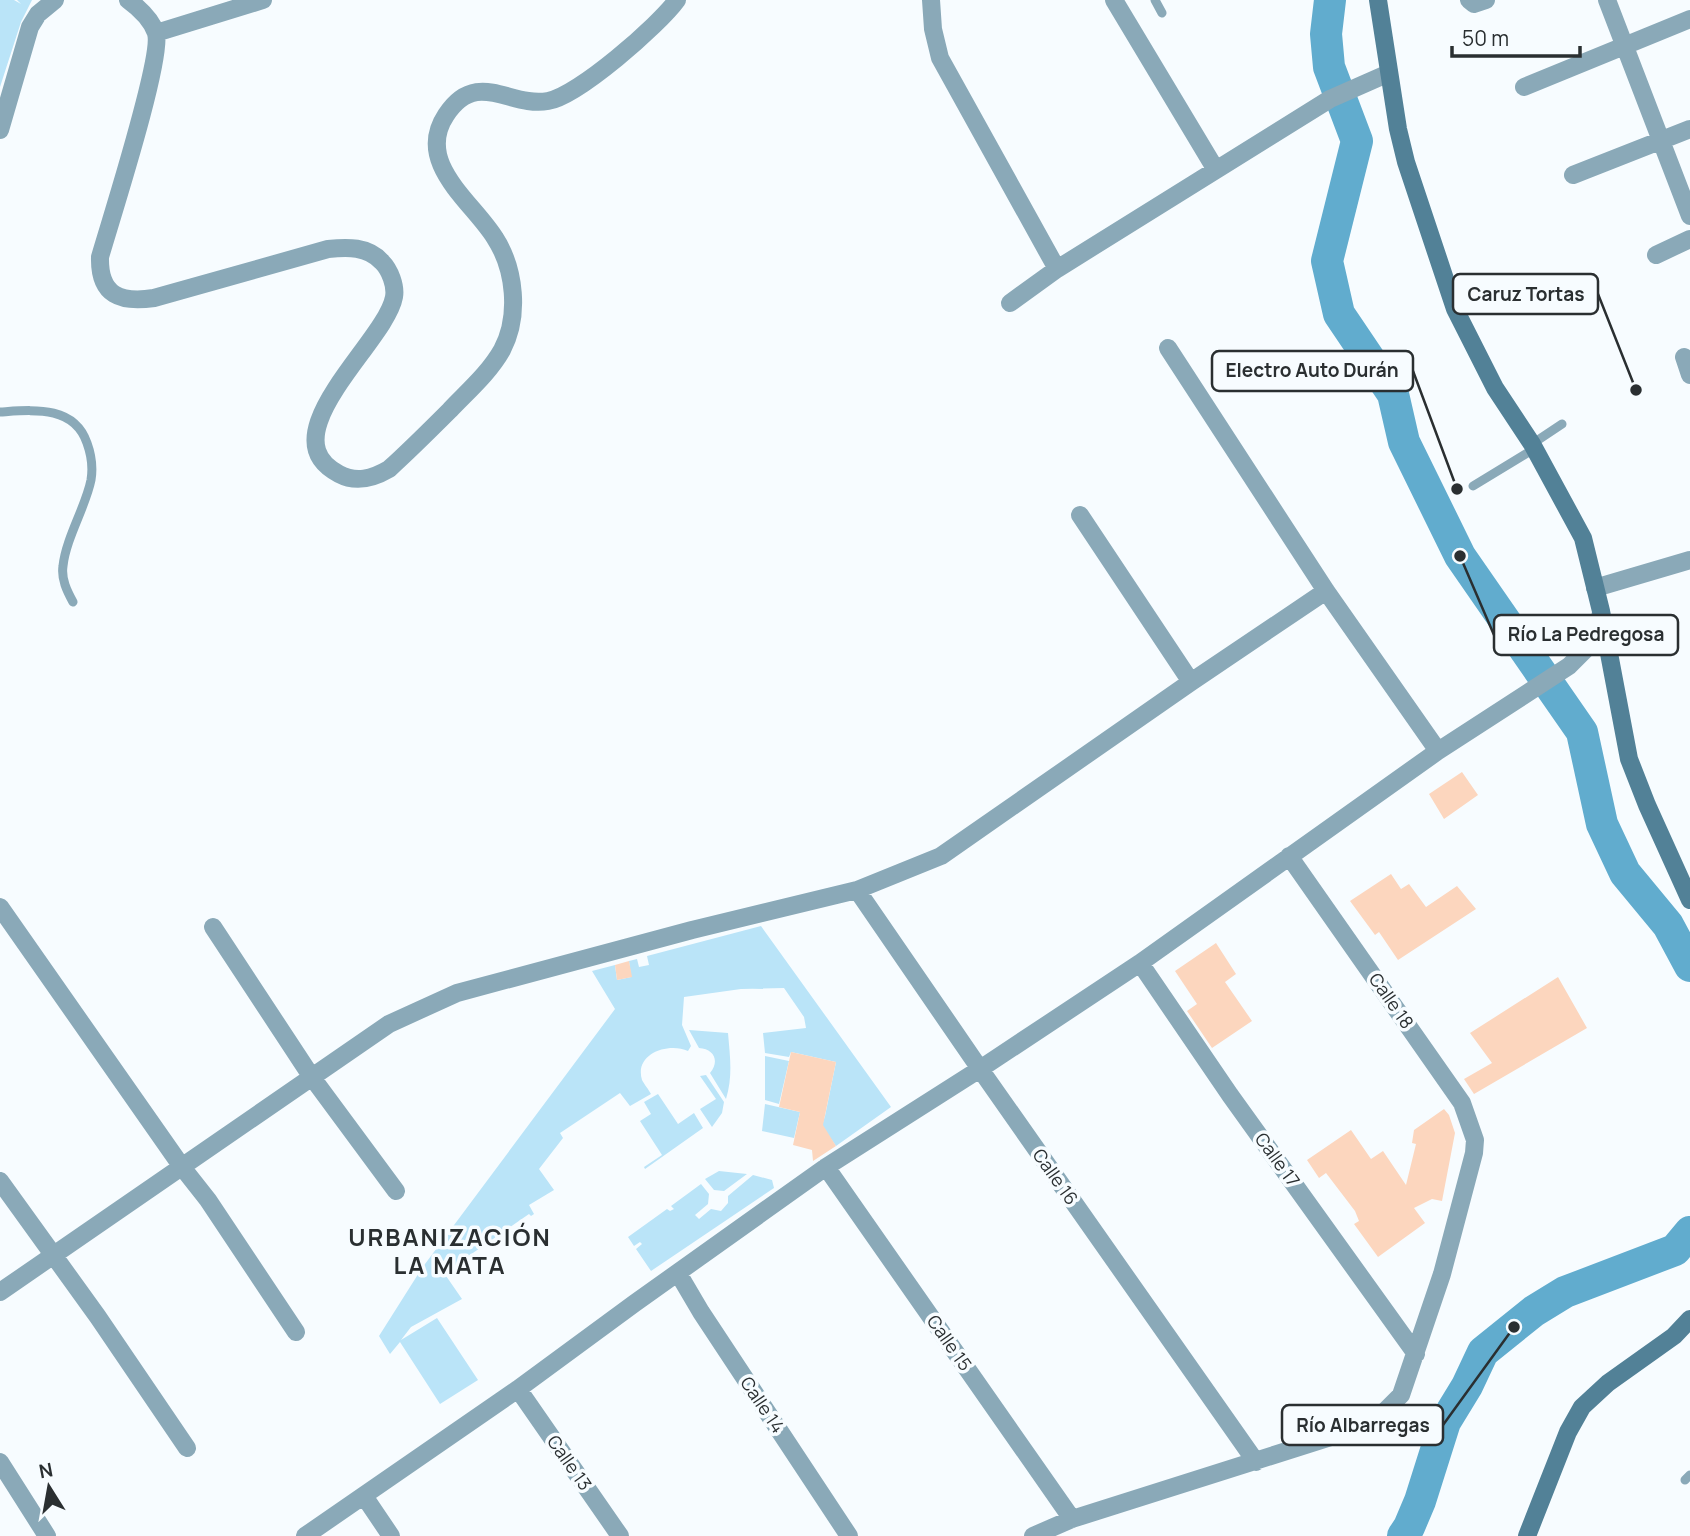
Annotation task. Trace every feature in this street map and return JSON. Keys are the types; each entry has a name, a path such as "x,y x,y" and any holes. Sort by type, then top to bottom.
{"street":[{"path":"0,130 30,27 38,14 55,0"},
{"path":"128,0 144,13 156,33 156,49 100,257 100,274 104,282 123,299 132,301 154,298 328,249 356,248 376,256 384,263 391,277 394,298 375,333 321,414 315,434 316,446 323,462 345,477 368,479 389,469 484,376 502,350 510,330 514,304 510,273 496,239 458,194 442,168 438,153 438,134 446,114 475,92 492,91 523,101 548,101 564,96 601,70 652,26 677,0"},
{"path":"156,33 263,0"},
{"path":"931,0 933,29 940,58 1057,269"},
{"path":"1114,0 1216,170"},
{"path":"1378,0 1406,162 1455,309 1495,388 1533,446 1583,538 1601,611 1629,759 1690,900"},
{"path":"1469,0 1474,4 1486,0"},
{"path":"1607,0 1690,216"},
{"path":"1524,87 1690,19"},
{"path":"1010,303 1057,269 1330,99 1389,73"},
{"path":"1573,175 1690,129"},
{"path":"1656,255 1690,239"},
{"path":"1168,348 1326,591 1437,751"},
{"path":"1684,357 1690,375"},
{"path":"1080,514 1191,682"},
{"path":"1595,588 1690,560"},
{"path":"0,1292 388,1024 457,993 692,929 857,890 941,856 1326,591"},
{"path":"305,1536 518,1389 826,1167 1140,963 1437,751 1569,666 1594,641 1601,611"},
{"name":"Calle 18","path":"1289,856 1462,1103 1475,1140 1474,1153 1442,1274 1416,1354"},
{"name":"Calle 16","path":"857,890 1256,1462"},
{"path":"0,907 181,1167 208,1200 296,1332"},
{"path":"214,927 311,1076 396,1191"},
{"name":"Calle 17","path":"1140,963 1230,1095 1416,1354"},
{"name":"Calle 15","path":"826,1167 1072,1519"},
{"path":"0,1181 98,1317 187,1448"},
{"name":"Calle 14","path":"678,1273 849,1536"},
{"path":"1527,1536 1568,1432 1582,1407 1608,1383 1674,1336 1690,1320"},
{"path":"1033,1536 1072,1519 1372,1424 1401,1395 1416,1354"},
{"name":"Calle 13","path":"518,1389 620,1536"},
{"path":"0,1462 47,1536"},
{"path":"364,1496 391,1536"}],"lane":[{"path":"1155,0 1162,13"},
{"path":"0,412 29,410 52,413 71,418 83,431 90,454 91,480 63,567 65,586 73,602"},
{"path":"1473,486 1562,424"}],"shaded area":[{"path":"0,0 14,0 21,4 17,0 32,0 21,22 0,87"},
{"path":"761,926 891,1107 836,1146 829,1136 816,1144 825,1116 836,1062 791,1052 789,1057 765,1053 763,1033 806,1028 804,1017 784,988 741,989 684,997 682,1025 691,1046 688,1051 672,1048 655,1052 643,1063 641,1071 642,1080 651,1094 630,1106 620,1093 560,1133 563,1138 539,1169 554,1190 529,1205 534,1214 529,1214 444,1273 462,1299 411,1327 401,1340 437,1318 478,1380 440,1404 400,1342 390,1354 379,1336 422,1268 615,1009 592,971 615,965 617,980 631,977 629,961 637,959 639,967 649,965 647,956"},
{"path":"689,1030 728,1033 730,1074 726,1099 710,1073 715,1064 714,1056 699,1048"},
{"path":"765,1056 789,1061 779,1104 765,1100"},
{"path":"706,1075 724,1102 722,1113 712,1127 700,1109 716,1099 700,1076"},
{"path":"658,1094 678,1124 694,1113 703,1128 645,1169 644,1167 662,1155 640,1121 651,1114 644,1102"},
{"path":"765,1104 800,1112 794,1138 762,1131"},
{"path":"719,1171 747,1174 724,1191 714,1190 705,1179"},
{"path":"753,1175 772,1180 774,1188 651,1271 636,1249 642,1244 640,1242 634,1246 628,1237 667,1209 674,1209 671,1206 701,1184 709,1194 708,1204 695,1215 699,1219 711,1209 721,1211 728,1203 728,1196"}],"building":[{"path":"1462,772 1478,795 1444,819 1429,794"},
{"path":"1391,874 1401,889 1409,884 1426,907 1457,886 1476,909 1398,960 1379,932 1375,935 1350,901"},
{"path":"1216,943 1236,974 1225,982 1252,1021 1212,1048 1187,1011 1197,1004 1175,971"},
{"path":"629,961 632,977 617,980 615,965"},
{"path":"1558,977 1587,1028 1474,1094 1464,1079 1492,1063 1470,1033"},
{"path":"791,1052 836,1062 823,1125 836,1146 813,1161 812,1150 793,1145 800,1112 779,1107"},
{"path":"1444,1109 1455,1133 1442,1201 1432,1199 1414,1208 1425,1223 1378,1257 1354,1224 1359,1221 1355,1211 1326,1173 1319,1178 1307,1160 1351,1130 1371,1159 1383,1151 1406,1185 1416,1144 1412,1143 1414,1130"}],"waterway":[{"path":"1330,0 1326,34 1329,67 1357,141 1327,261 1339,314 1393,394 1404,442 1460,556 1582,732 1602,824 1625,873 1668,925 1690,966"},
{"path":"1403,1536 1420,1501 1445,1422 1467,1386 1483,1352 1534,1311 1565,1292 1675,1250 1690,1232"}],"place":[{"name":"Caruz Tortas","path":"1636,390"},
{"name":"Electro Auto Durán","path":"1457,489"},
{"name":"Río La Pedregosa","path":"1460,556"},
{"name":"Río Albarregas","path":"1514,1327"}],"district":[{"name":"URBANIZACIÓN LA MATA","path":"450,1252"}]}
